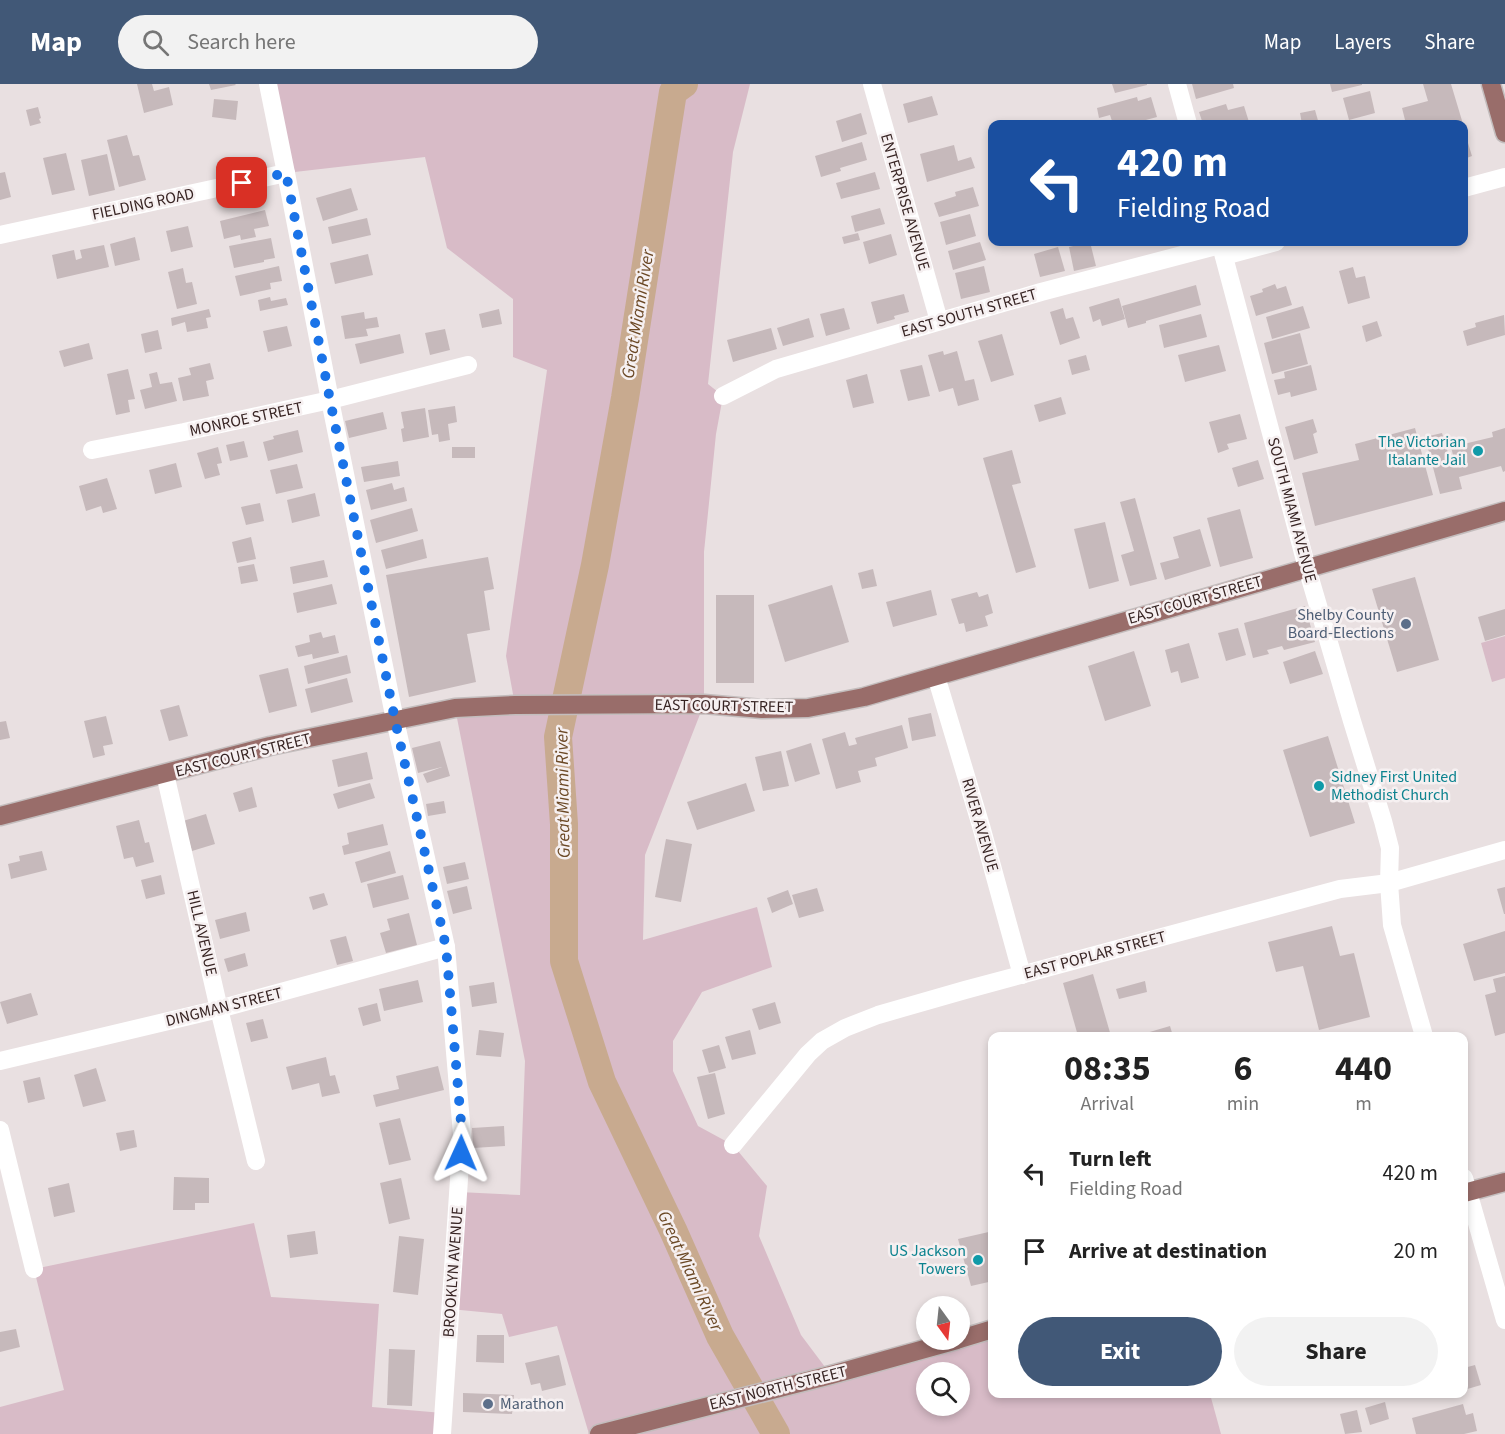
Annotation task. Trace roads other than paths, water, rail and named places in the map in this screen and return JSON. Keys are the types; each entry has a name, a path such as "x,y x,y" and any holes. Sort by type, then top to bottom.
{"main road":[{"path":"1491,84 1505,133"},
{"name":"EAST COURT STREET","path":"0,816 270,746 455,708 515,705 704,704 762,709 808,708 864,697 1505,511"},
{"path":"1468,1188 1505,1182"},
{"name":"EAST NORTH STREET","path":"970,1336 988,1330"},
{"name":"EAST NORTH STREET","path":"599,1434 831,1375 919,1350"}],"street":[{"name":"BROOKLYN AVENUE","path":"268,84 395,720 446,947 462,1134 442,1434"},
{"name":"ENTERPRISE AVENUE","path":"872,84 939,321"},
{"path":"1177,84 1187,120"},
{"name":"FIELDING ROAD","path":"0,235 286,173"},
{"path":"1468,187 1505,177"},
{"name":"EAST SOUTH STREET","path":"723,396 776,369 939,321 1041,292 1221,248 1239,246"},
{"name":"SOUTH MIAMI AVENUE","path":"1221,248 1307,568 1390,848 1389,883 1392,925 1423,1032"},
{"name":"MONROE STREET","path":"92,450 330,400 468,365"},
{"name":"RIVER AVENUE","path":"936,676 1022,975"},
{"name":"HILL AVENUE","path":"165,774 256,1161"},
{"name":"EAST POPLAR STREET","path":"733,1145 808,1054 822,1041 846,1028 878,1016 1022,975 1340,890 1389,883 1505,850"},
{"name":"DINGMAN STREET","path":"0,1061 219,1010 446,947"},
{"path":"0,1130 34,1269"},
{"path":"1468,1198 1505,1320"}],"waterway":[{"name":"Great Miami River","path":"684,84 673,92 625,398 595,565 558,737 564,824 564,961 602,1082 673,1230 720,1336 776,1434"}],"place":[{"name":"The Victorian Italante Jail","path":"1478,451"},
{"name":"Shelby County Board-Elections","path":"1406,624"},
{"name":"Sidney First United Methodist Church","path":"1319,786"},
{"name":"US Jackson Towers","path":"978,1260"},
{"name":"Marathon","path":"488,1404"}]}
